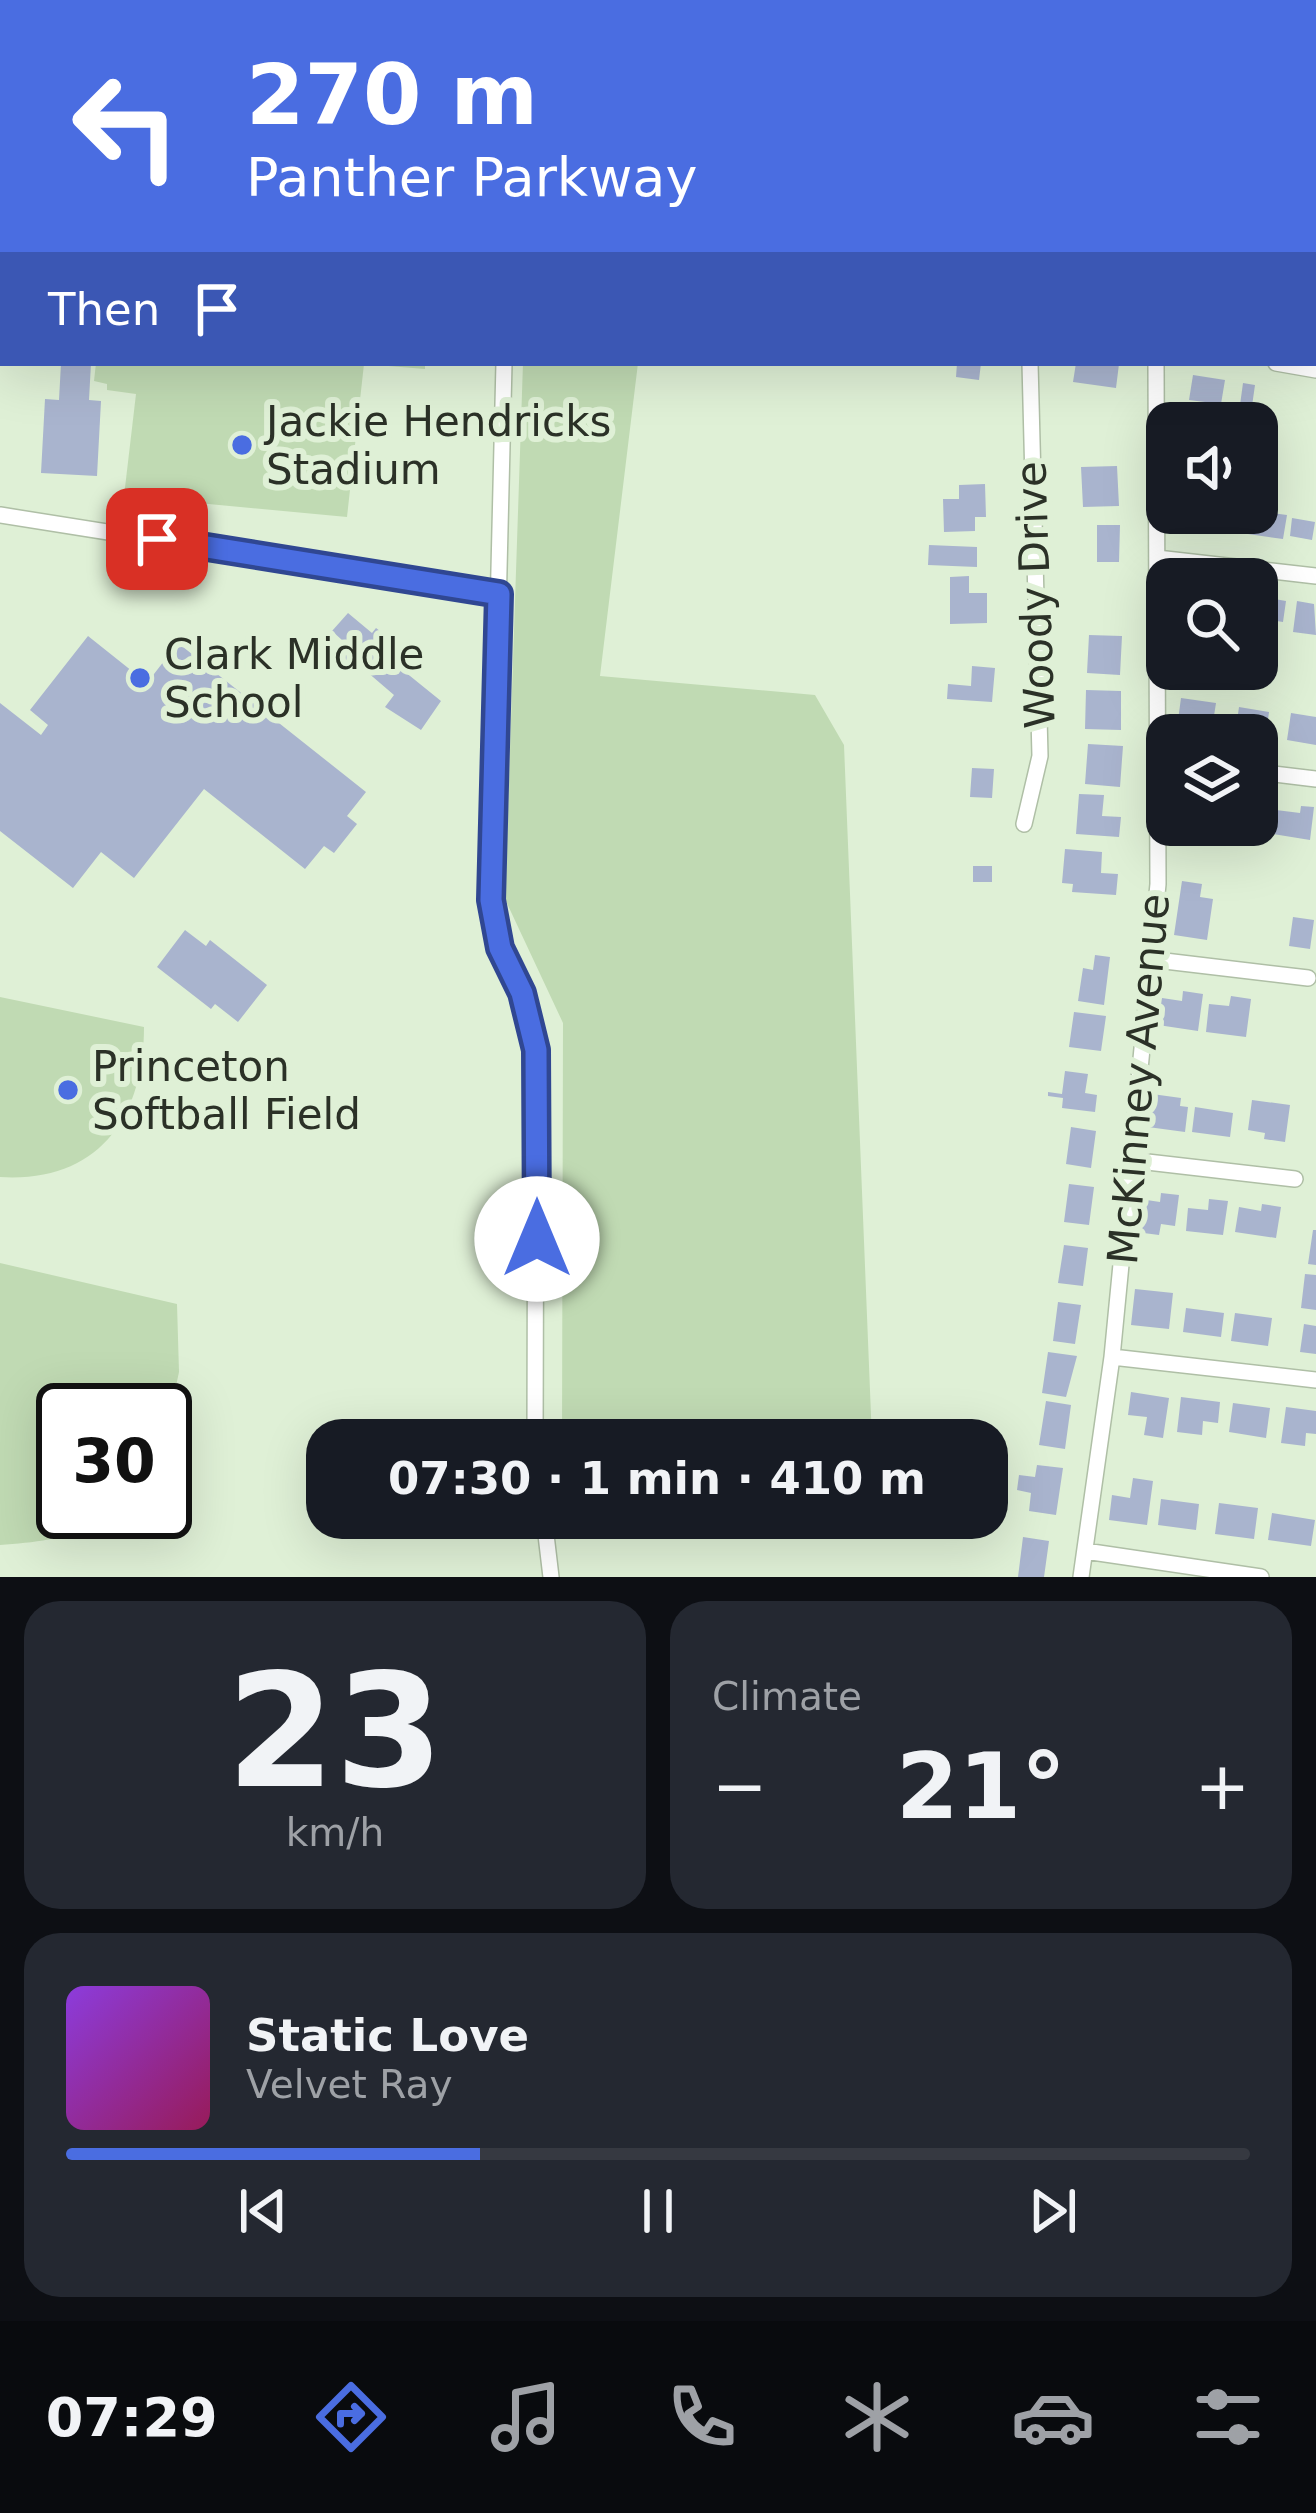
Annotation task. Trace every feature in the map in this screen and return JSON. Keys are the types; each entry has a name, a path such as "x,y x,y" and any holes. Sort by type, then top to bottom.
{"street":[{"path":"504,366 491,900 500,948 522,993 536,1050 535,1419"},
{"name":"Woody Drive","path":"1024,824 1040,756 1030,366"},
{"name":"McKinney Avenue","path":"1156,366 1157,558"},
{"path":"0,515 499,594"},
{"path":"1278,572 1316,577"},
{"path":"1278,774 1316,779"},
{"name":"McKinney Avenue","path":"1081,1577 1112,1357 1159,846"},
{"path":"1148,959 1308,978"},
{"path":"1130,1160 1295,1180"},
{"path":"1112,1357 1316,1381"},
{"path":"546,1539 551,1577"},
{"path":"1085,1551 1262,1577"}],"green space":[{"name":"Jackie Hendricks Stadium","path":"96,366 364,366 347,517 124,496 136,394 107,390 107,384 94,381"},
{"path":"523,366 638,366 600,676 815,695 844,745 871,1419 562,1419 563,1023 505,899"},
{"name":"Princeton Softball Field","path":"0,997 144,1027 142,1060 124,1116 89,1156 64,1169 0,1177"},
{"path":"0,1263 177,1304 177,1383 36,1383 36,1539 49,1539 0,1545"}],"building":[{"path":"61,366 91,366 89,400 101,401 97,476 41,473 45,399 59,400"},
{"path":"957,366 981,366 979,380 956,377"},
{"path":"1076,366 1119,366 1116,388 1073,382"},
{"path":"1193,375 1225,380 1221,402 1189,400"},
{"path":"1243,383 1255,385 1253,402 1240,402"},
{"path":"1117,466 1119,506 1083,507 1081,467"},
{"path":"985,484 986,517 975,517 975,531 944,532 943,499 959,499 959,485"},
{"path":"1278,514 1287,515 1283,539 1248,534 1278,534"},
{"path":"1292,518 1315,522 1312,540 1290,536"},
{"path":"1097,525 1120,525 1119,562 1097,562"},
{"path":"929,545 977,547 977,567 928,565"},
{"path":"969,576 969,593 987,593 987,623 950,624 950,577"},
{"path":"1278,600 1286,601 1283,622 1278,621"},
{"path":"1297,601 1314,604 1316,635 1293,632"},
{"path":"348,613 372,633 376,628 398,645 395,649 400,654 394,663 441,701 421,730 385,707 394,695 352,659 349,667 340,663 343,657 337,649 342,640 332,631"},
{"path":"1089,635 1122,636 1120,675 1087,673"},
{"path":"88,636 147,683 178,643 366,792 347,816 357,824 334,853 324,846 305,869 204,789 134,878 101,852 73,888 0,831 0,703 41,735 48,725 30,710"},
{"path":"972,666 995,668 992,702 947,699 948,684 971,686"},
{"path":"1086,690 1121,691 1121,730 1085,729"},
{"path":"1181,698 1216,703 1214,714 1179,714"},
{"path":"1239,707 1269,712 1269,714 1238,714"},
{"path":"1291,713 1316,717 1316,745 1287,740"},
{"path":"1088,744 1123,746 1120,787 1085,784"},
{"path":"972,768 994,769 992,798 970,797"},
{"path":"1079,794 1104,795 1102,816 1121,817 1119,837 1076,834"},
{"path":"1301,806 1314,807 1310,840 1278,835 1278,810 1300,813"},
{"path":"1065,849 1102,852 1101,873 1118,874 1116,895 1072,892 1073,884 1062,883"},
{"path":"973,866 992,866 992,882 973,882"},
{"path":"1182,881 1202,884 1200,897 1213,899 1207,940 1174,935"},
{"path":"1293,917 1314,920 1310,949 1289,946"},
{"path":"185,930 206,946 210,940 267,985 238,1022 215,1004 211,1009 157,967"},
{"path":"1095,955 1110,957 1104,1005 1078,1001 1083,968 1093,970"},
{"path":"1183,991 1203,994 1198,1031 1158,1025 1162,998 1182,1001"},
{"path":"1231,996 1251,999 1246,1037 1206,1032 1209,1004 1229,1006"},
{"path":"1074,1012 1106,1016 1101,1051 1069,1047"},
{"path":"1065,1071 1088,1074 1085,1093 1097,1095 1095,1112 1062,1108 1063,1098 1048,1096 1048,1092 1062,1094"},
{"path":"1152,1094 1181,1098 1180,1106 1188,1107 1185,1132 1148,1127"},
{"path":"1252,1100 1290,1105 1285,1142 1264,1139 1265,1133 1248,1130"},
{"path":"1195,1107 1233,1113 1230,1137 1192,1132"},
{"path":"1071,1127 1096,1131 1091,1168 1066,1164"},
{"path":"1069,1184 1094,1187 1089,1225 1064,1222"},
{"path":"1161,1193 1179,1195 1175,1226 1161,1224 1159,1235 1136,1232 1140,1199 1160,1202"},
{"path":"1209,1199 1228,1201 1223,1235 1186,1231 1188,1208 1208,1210"},
{"path":"1262,1204 1281,1207 1276,1238 1235,1232 1239,1207 1261,1211"},
{"path":"1316,1230 1316,1265 1308,1264"},
{"path":"1064,1245 1088,1248 1083,1286 1058,1283"},
{"path":"1305,1274 1316,1275 1316,1310 1301,1308"},
{"path":"1135,1289 1173,1293 1169,1329 1131,1325"},
{"path":"1058,1302 1081,1305 1075,1344 1053,1341"},
{"path":"1186,1308 1224,1313 1221,1337 1183,1332"},
{"path":"1235,1313 1272,1318 1268,1346 1231,1341"},
{"path":"1304,1324 1316,1326 1316,1354 1300,1352"},
{"path":"1048,1352 1077,1356 1066,1397 1042,1393"},
{"path":"1131,1392 1169,1398 1163,1438 1144,1435 1147,1417 1128,1415"},
{"path":"1181,1397 1220,1402 1218,1423 1203,1421 1202,1435 1177,1432"},
{"path":"1046,1401 1071,1405 1065,1449 1039,1445"},
{"path":"1233,1403 1270,1408 1266,1438 1229,1432"},
{"path":"1286,1407 1316,1411 1316,1434 1306,1433 1305,1446 1281,1443"},
{"path":"1037,1465 1063,1468 1056,1515 1029,1511 1031,1493 1017,1490 1019,1475 1035,1477"},
{"path":"1133,1478 1153,1481 1147,1525 1109,1520 1112,1495 1130,1498"},
{"path":"1161,1499 1199,1504 1196,1530 1158,1525"},
{"path":"1219,1503 1258,1508 1254,1539 1215,1534"},
{"path":"1272,1513 1315,1520 1311,1546 1268,1540"},
{"path":"1023,1537 1049,1541 1044,1577 1018,1577"}],"place":[{"name":"Jackie Hendricks Stadium","path":"242,445"},
{"name":"Clark Middle School","path":"140,678"},
{"name":"Princeton Softball Field","path":"68,1090"}],"route":[{"path":"157,539 499,594 491,900 500,948 522,993 536,1050 537,1239"}]}
